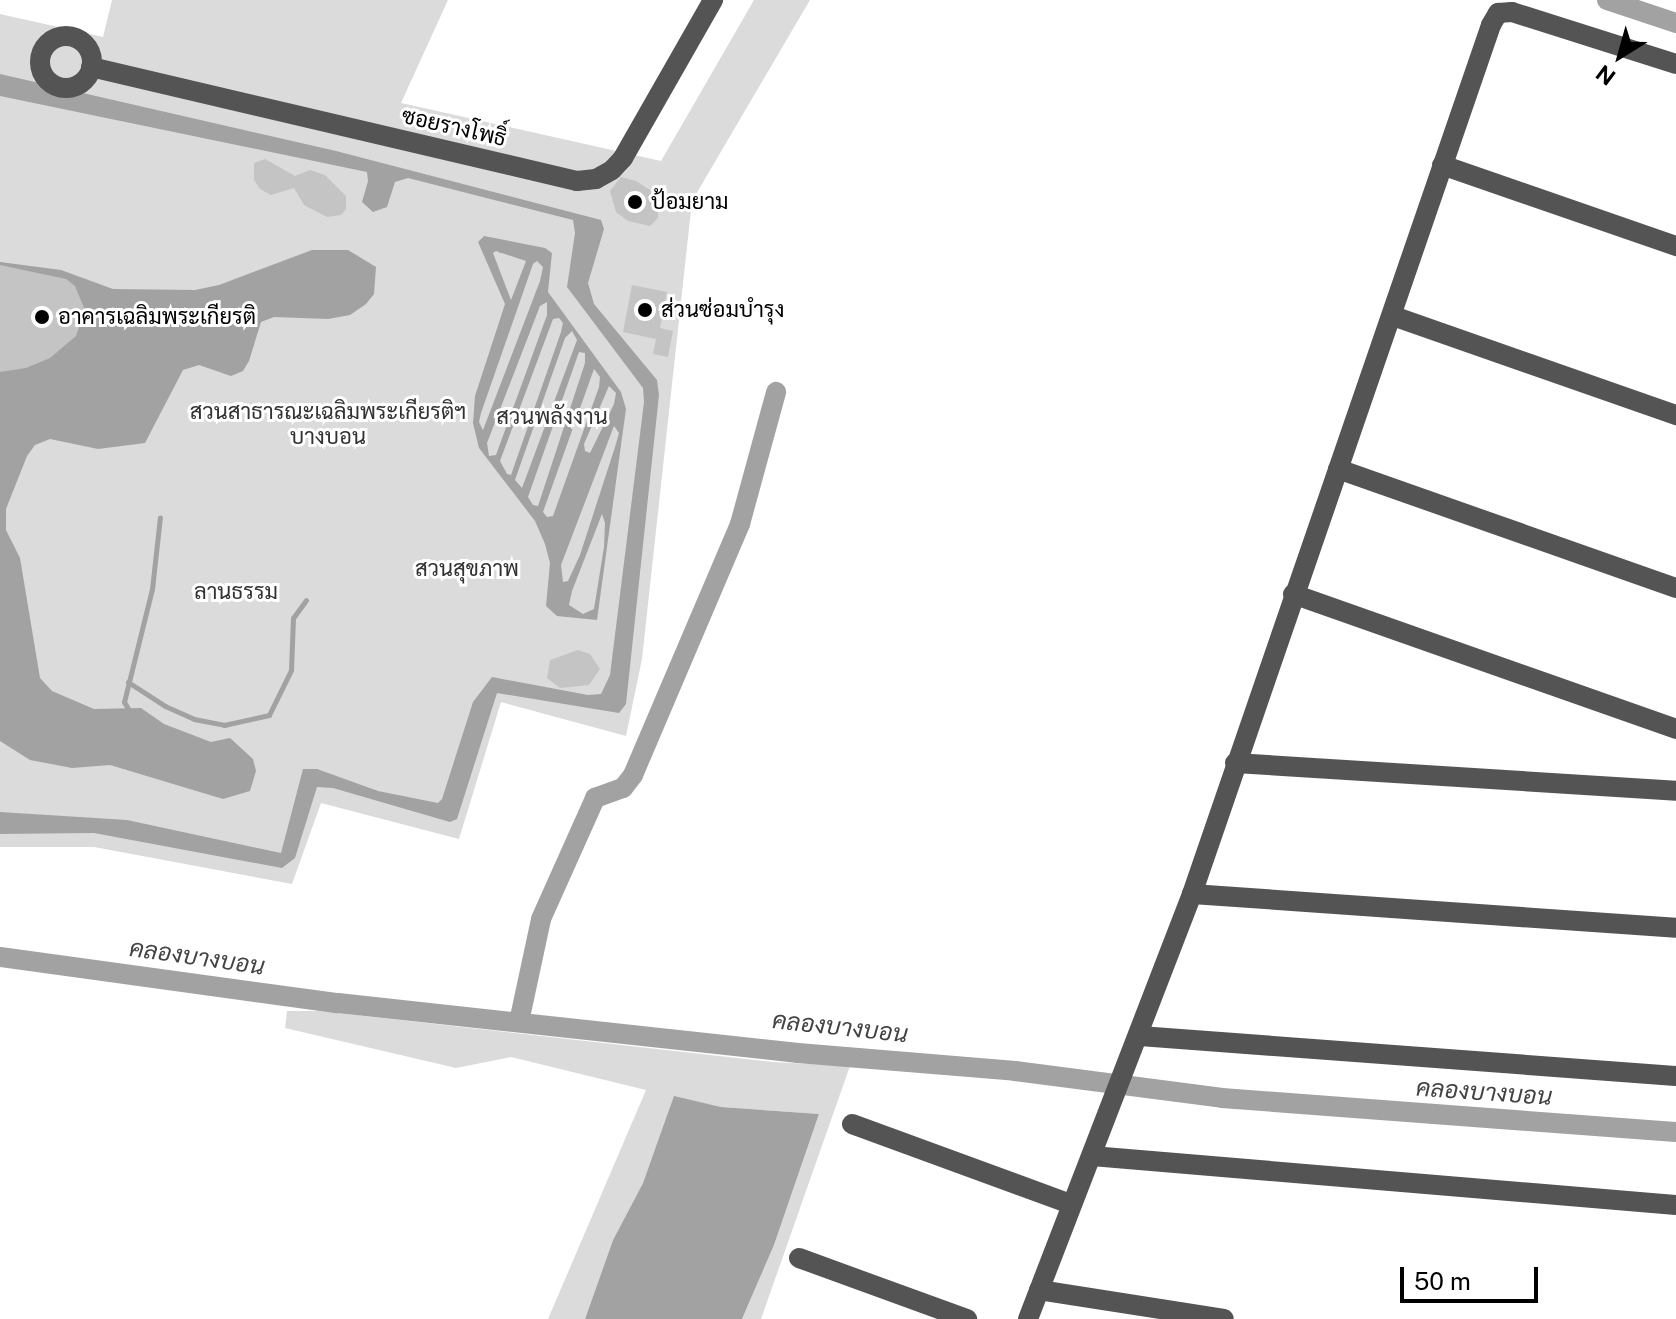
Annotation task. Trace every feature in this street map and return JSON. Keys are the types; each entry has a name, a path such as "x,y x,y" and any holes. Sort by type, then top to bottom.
{"street":[{"name":"ซอยรางโพธิ์","path":"91,67 577,181 596,179 612,170 623,158 713,0"},
{"path":"1028,1319 1192,894 1491,25 1498,13 1512,12 1676,64"},
{"path":"1442,165 1676,246"},
{"path":"1393,316 1676,415"},
{"path":"1338,469 1676,588"},
{"path":"1293,594 1676,729"},
{"path":"1235,763 1676,791"},
{"path":"1192,894 1676,928"},
{"path":"1136,1045 1676,1076"},
{"path":"852,1124 1071,1204"},
{"path":"1092,1156 1676,1205"},
{"path":"799,1258 967,1319"},
{"path":"1039,1290 1224,1319"}],"green space":[{"name":"สวนสาธารณะเฉลิมพระเกียรติฯ บางบอน","path":"112,0 448,0 401,103 661,161 754,0 810,0 692,201 642,659 626,736 501,702 459,839 321,803 292,884 94,847 0,847 0,14 103,37"},
{"path":"287,1011 320,1011 773,1062 850,1066 761,1319 742,1319 774,1245 819,1114 721,1107 675,1097 643,1183 613,1240 585,1319 548,1319 646,1090 511,1057 456,1068 285,1028"}],"shaded area":[{"path":"0,74 336,151 601,220 604,229 588,283 594,304 657,380 659,395 626,704 619,713 497,693 457,819 450,822 333,788 317,787 295,858 282,868 94,833 0,834 0,812 127,820 281,853 303,769 317,769 378,791 438,803 442,799 473,702 492,677 588,695 601,694 610,675 644,402 643,388 567,287 575,233 573,220 408,178 395,182 387,207 373,212 362,202 368,181 367,172 0,96"},
{"path":"484,236 545,248 552,253 548,292 621,392 626,409 597,620 557,616 546,606 550,563 545,544 535,521 479,448 473,423 475,396 505,304 478,242","holes":["496,251 526,261 511,300 493,253","537,261 543,267 540,281 483,430 479,422 533,264","547,302 547,315 496,455 489,456 487,443 540,306","559,318 563,323 561,332 511,475 507,474 500,461 553,319","572,331 577,340 522,488 515,480 565,338","579,352 585,353 585,363 538,506 533,505 528,497","594,369 600,377 599,387 553,516 547,517 543,512","609,386 616,393 614,404 590,453 585,451 584,444","614,426 619,433 615,447 580,555 568,581 563,582 561,565","602,514 605,523 604,547 594,609 583,614 569,605"]},
{"path":"312,250 348,250 376,267 374,294 366,304 350,315 328,319 274,317 261,322 249,361 243,371 231,376 199,365 183,370 145,443 98,449 50,439 35,445 27,456 6,509 6,530 20,558 40,678 52,691 94,709 141,708 164,724 211,742 230,738 253,759 256,771 250,791 223,799 110,765 72,768 30,760 0,741 0,262 61,270 113,289 195,290 219,285"},
{"path":"674,1096 721,1107 819,1114 774,1245 742,1319 585,1319 613,1240 643,1183"}],"building":[{"path":"265,159 295,176 310,170 325,175 346,196 346,209 341,215 327,217 304,205 294,188 271,195 260,189 254,180 254,163"},
{"name":"ป้อมยาม","path":"621,177 636,181 650,190 658,202 658,218 650,226 628,221 616,212 610,191"},
{"name":"อาคารเฉลิมพระเกียรติ","path":"0,265 66,279 75,286 85,310 76,336 50,358 26,368 0,372"},
{"name":"ส่วนซ่อมบำรุง","path":"632,285 667,292 660,328 673,331 668,357 653,354 656,339 623,332"},
{"path":"578,650 590,654 600,669 589,685 560,688 547,678 550,660"}],"waterway":[{"path":"1607,0 1676,23"},
{"path":"519,1022 541,919 595,798 623,788 633,775 740,524 776,392"},
{"path":"129,710 124,702 152,589 160,517"},
{"path":"128,682 165,706 194,719 224,725 269,715 291,670 293,618 306,600"},
{"name":"คลองบางบอน","path":"0,957 338,1003 798,1053 1015,1071 1222,1098 1676,1132"}],"place":[{"name":"ป้อมยาม","path":"635,202"},
{"name":"ส่วนซ่อมบำรุง","path":"645,310"},
{"name":"อาคารเฉลิมพระเกียรติ","path":"42,317"}],"park label":[{"name":"สวนพลังงาน","path":"552,417"},
{"name":"สวนสุขภาพ","path":"467,569"},
{"name":"ลานธรรม","path":"236,592"}]}
